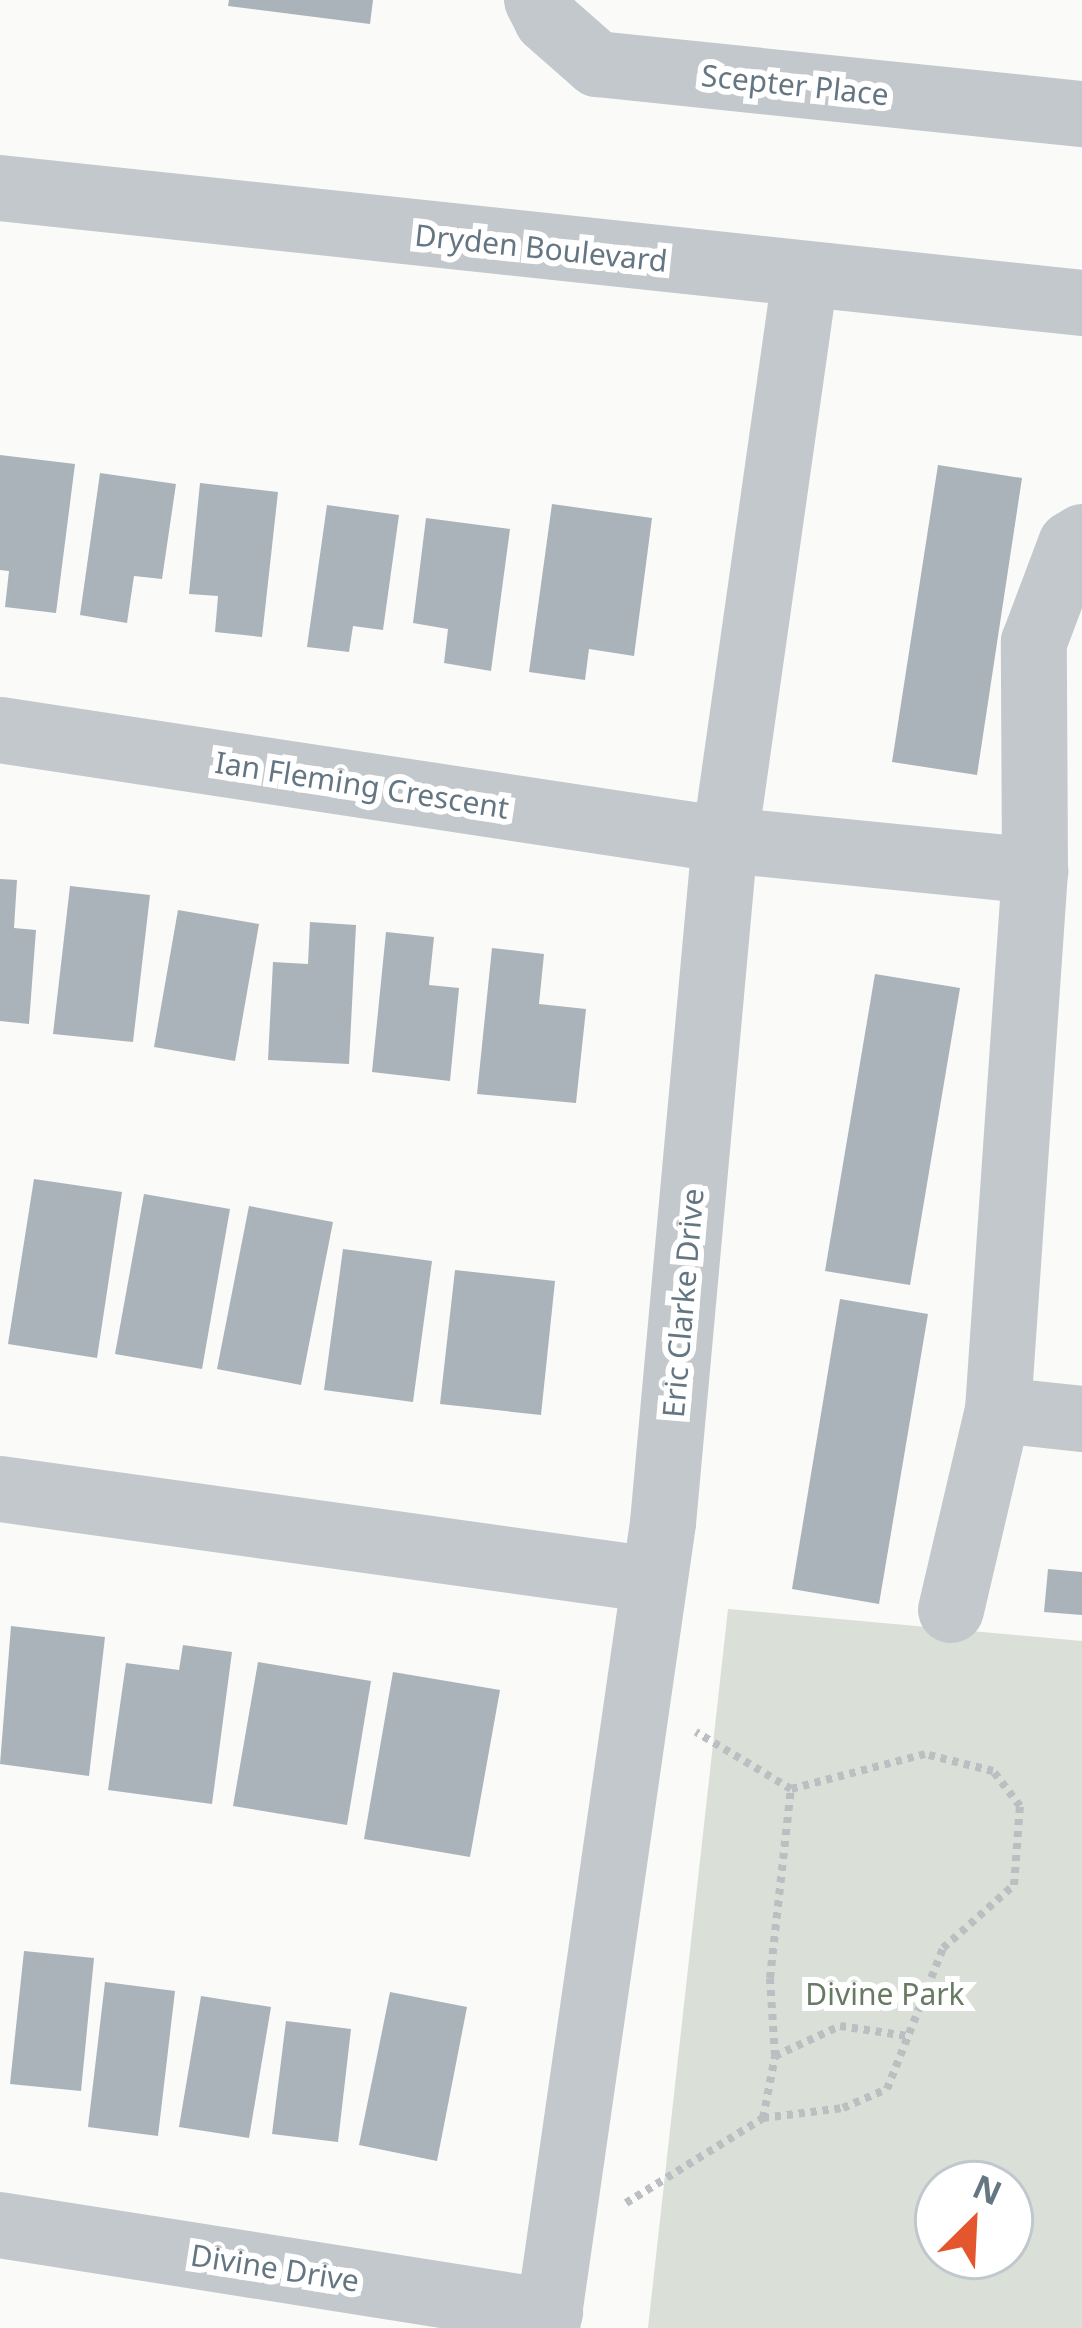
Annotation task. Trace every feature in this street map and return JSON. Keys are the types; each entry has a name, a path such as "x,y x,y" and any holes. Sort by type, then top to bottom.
{"street":[{"name":"Scepter Place","path":"537,0 547,20 597,64 1082,115"},
{"name":"Dryden Boulevard","path":"0,188 1082,303"},
{"name":"Eric Clarke Drive","path":"548,2320 663,1522 725,840 805,277"},
{"path":"951,1610 998,1410 1035,871 1034,642 1071,544 1082,537"},
{"name":"Ian Fleming Crescent","path":"0,730 725,840 1035,871"},
{"path":"998,1410 1082,1419"},
{"path":"0,1489 653,1580"},
{"name":"Divine Drive","path":"0,2225 548,2320"}],"path":[{"path":"560,2244 763,2118 843,2108 887,2089 944,1948 1014,1885 1020,1806 993,1772 925,1754 791,1790 638,1698"},
{"path":"763,2118 775,2056 770,1978 791,1790"},
{"path":"775,2056 840,2026 907,2036"}],"green space":[{"name":"Divine Park","path":"728,1609 1082,1641 1082,2328 648,2328"}],"building":[{"path":"229,0 373,0 370,24 228,6"},
{"path":"0,455 75,464 56,613 5,607 9,571 0,570"},
{"path":"938,465 1022,478 977,775 892,762"},
{"path":"100,473 176,484 162,579 134,576 127,623 80,615"},
{"path":"200,483 278,492 262,637 215,632 218,596 189,594"},
{"path":"552,504 652,518 634,656 589,649 585,680 529,672"},
{"path":"327,505 399,515 383,630 353,626 349,652 307,647"},
{"path":"426,518 510,529 491,671 444,663 448,629 413,623"},
{"path":"0,879 17,880 14,928 36,930 29,1024 0,1021"},
{"path":"70,886 150,895 133,1042 53,1034"},
{"path":"178,910 259,924 235,1061 154,1047"},
{"path":"310,922 356,925 349,1064 268,1060 273,962 308,964"},
{"path":"386,932 434,937 429,985 459,988 450,1081 372,1072"},
{"path":"492,948 544,954 539,1004 586,1009 576,1103 477,1094"},
{"path":"875,974 960,988 910,1285 825,1271"},
{"path":"34,1179 122,1192 97,1358 8,1344"},
{"path":"144,1194 230,1209 202,1369 115,1354"},
{"path":"249,1206 333,1222 301,1385 217,1369"},
{"path":"343,1249 432,1261 413,1402 324,1390"},
{"path":"455,1270 555,1281 541,1415 440,1404"},
{"path":"840,1299 928,1314 879,1604 792,1589"},
{"path":"1048,1569 1082,1572 1082,1615 1044,1612"},
{"path":"11,1626 105,1637 89,1776 0,1764"},
{"path":"183,1645 232,1652 212,1804 108,1790 126,1663 179,1670"},
{"path":"258,1662 371,1681 347,1825 233,1806"},
{"path":"393,1672 500,1690 470,1857 364,1839"},
{"path":"24,1951 94,1958 81,2091 10,2084"},
{"path":"105,1982 175,1991 158,2136 88,2127"},
{"path":"390,1992 467,2007 437,2161 359,2145"},
{"path":"201,1996 271,2007 249,2138 179,2127"},
{"path":"286,2021 351,2029 338,2142 272,2134"}]}
